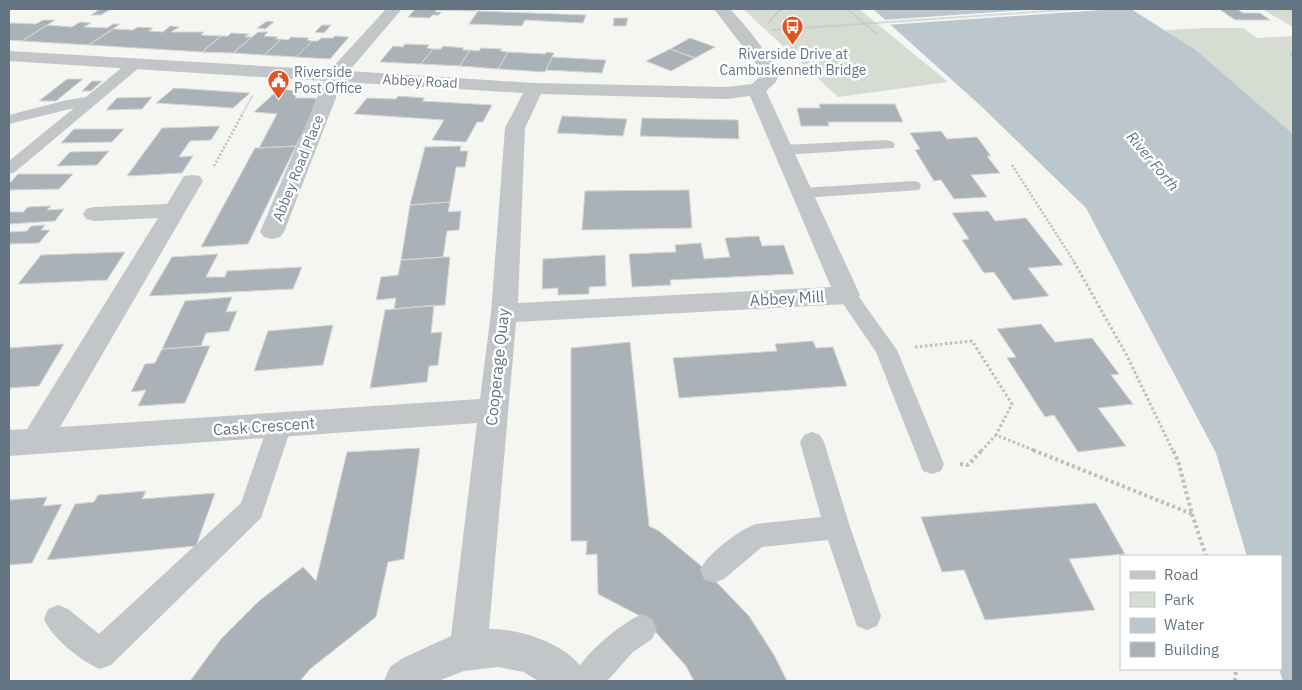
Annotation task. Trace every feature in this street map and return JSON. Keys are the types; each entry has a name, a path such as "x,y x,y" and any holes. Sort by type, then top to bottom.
{"street":[{"name":"Abbey Road Place","path":"272,232 335,76 394,9"},
{"path":"722,9 742,32 772,73 768,83 756,89"},
{"name":"Abbey Road","path":"9,56 534,88 726,93 756,89"},
{"name":"Cooperage Quay","path":"468,650 492,410 504,313 515,128 534,88"},
{"name":"Abbey Mill","path":"504,313 847,295 756,89"},
{"name":"Cask Crescent","path":"22,442 192,181"},
{"path":"94,214 174,211"},
{"name":"Cask Crescent","path":"22,442 492,410"},
{"path":"404,681 436,661 468,650 499,648 529,654 555,669 567,681"}],"lane":[{"path":"9,169 135,64"},
{"path":"9,120 68,104 92,101"},
{"path":"784,150 887,146"},
{"path":"802,193 913,186"},
{"path":"847,295 886,350 932,464"},
{"path":"58,619 100,654 252,510 280,425"},
{"path":"812,442 837,527 867,616"},
{"path":"714,570 756,536 837,527"},
{"path":"586,681 623,642 642,629"}],"path":[{"path":"766,24 781,9"},
{"path":"847,9 878,34"},
{"path":"804,28 1078,9"},
{"path":"1288,9 1293,12"},
{"path":"192,181 207,177 256,92 272,73"},
{"path":"1012,165 1065,246 1126,354 1178,461 1192,514 1206,555"},
{"path":"886,350 972,341 1012,404 996,435 968,465 932,464"},
{"path":"996,435 1192,514"}],"green space":[{"path":"743,9 859,9 948,82 838,97"},
{"path":"1262,9 1293,9 1293,27"},
{"path":"1243,28 1257,38 1293,36 1293,134 1196,50 1165,30"}],"water":[{"name":"River Forth","path":"873,9 1131,9 1196,50 1293,134 1293,681 1283,681 1279,670 1282,670 1282,555 1247,555 1216,453 1086,208 982,107"}],"pier":[{"path":"1041,9 1116,9 887,25 882,20"}],"building":[{"path":"100,9 111,9 101,15 91,15"},
{"path":"415,9 476,10 437,10 435,12 441,12 439,15 432,15 430,18 408,17"},
{"path":"1219,9 1237,9 1243,13 1260,13 1270,20 1235,20"},
{"path":"478,11 586,15 583,23 525,20 522,26 469,24"},
{"path":"614,18 628,18 626,26 613,26"},
{"path":"43,20 55,20 22,41 9,40 9,24 36,24"},
{"path":"267,21 274,22 265,29 257,28"},
{"path":"80,22 91,23 84,27 107,28 113,24 120,24 89,45 22,41 47,25 72,27"},
{"path":"322,25 331,25 324,33 315,32"},
{"path":"170,26 179,27 171,32 204,32 201,35 221,36 202,52 89,45 113,29 133,30 138,27 153,28 149,31 163,32"},
{"path":"258,32 268,32 264,36 281,39 264,55 233,53"},
{"path":"231,33 249,34 245,37 252,37 233,53 202,52 221,36 228,36"},
{"path":"335,36 349,37 330,59 296,57 312,41 318,41 321,38 333,38"},
{"path":"291,37 309,38 307,40 312,41 296,57 264,55 281,39 288,40"},
{"path":"690,38 715,47 695,58 670,49"},
{"path":"405,44 429,45 427,48 433,49 421,64 380,62 393,46 403,47"},
{"path":"443,46 470,50 460,66 421,64 433,49 441,49"},
{"path":"481,48 502,49 500,51 508,52 498,69 460,66 470,50 479,51"},
{"path":"670,49 695,58 671,71 646,61"},
{"path":"508,52 554,53 545,72 498,69"},
{"path":"552,57 606,60 602,73 546,70"},
{"path":"67,79 83,79 56,101 39,101"},
{"path":"92,81 102,81 91,91 82,91"},
{"path":"174,88 250,93 233,108 156,103"},
{"path":"279,89 300,91 295,98 318,99 317,103 296,146 259,148 277,114 254,112"},
{"path":"398,96 425,98 422,101 492,105 483,122 477,122 466,142 432,140 444,120 354,114 367,98 396,99"},
{"path":"152,97 142,109 106,110 117,98"},
{"path":"819,104 895,104 903,122 828,122 829,126 801,126 797,108 820,108"},
{"path":"562,116 627,119 623,136 557,133"},
{"path":"642,118 738,120 739,139 640,136"},
{"path":"220,126 211,140 190,141 179,157 193,156 182,173 127,176 162,128"},
{"path":"74,129 124,129 112,142 61,143"},
{"path":"941,131 947,139 977,137 991,156 987,156 1000,173 971,175 987,197 954,199 941,180 934,181 915,150 920,149 910,133"},
{"path":"296,146 248,244 201,247 255,148"},
{"path":"461,146 460,151 468,151 465,167 456,167 450,202 410,205 425,147"},
{"path":"109,151 97,165 57,166 70,152"},
{"path":"18,174 73,174 59,189 9,190 9,184"},
{"path":"689,190 692,228 582,230 585,191"},
{"path":"450,202 448,212 461,211 459,230 447,231 443,257 401,260 410,205"},
{"path":"51,206 47,210 64,209 55,221 9,224 9,212 23,212 28,207"},
{"path":"988,211 995,221 1026,218 1063,265 1028,268 1049,296 1013,300 994,272 984,273 962,240 969,239 952,213"},
{"path":"45,225 41,230 50,230 39,243 9,244 9,232 27,231 31,226"},
{"path":"759,236 762,246 784,245 794,274 670,280 671,285 632,287 629,254 676,252 675,245 701,243 704,259 730,257 725,238"},
{"path":"125,252 107,280 18,284 41,255"},
{"path":"218,254 206,277 225,277 227,271 302,267 293,289 149,296 172,257"},
{"path":"605,255 606,286 589,287 589,294 558,295 558,288 542,289 543,259"},
{"path":"450,257 445,305 394,309 396,298 376,300 381,277 398,275 401,260"},
{"path":"232,297 226,312 237,311 229,331 206,333 201,346 162,349 185,301"},
{"path":"434,305 431,333 442,332 438,365 429,366 427,382 370,388 385,310"},
{"path":"1041,324 1055,342 1092,338 1119,374 1111,375 1133,404 1098,408 1126,446 1078,452 1054,415 1045,417 1007,358 1016,357 997,329"},
{"path":"333,325 323,365 254,371 268,331"},
{"path":"813,341 816,348 833,347 847,386 679,398 673,358 777,351 775,344"},
{"path":"630,342 649,526 659,531 700,565 749,616 774,655 787,681 694,681 686,666 642,617 598,594 597,554 586,555 587,541 571,541 571,348"},
{"path":"64,344 39,386 9,388 9,348"},
{"path":"210,346 185,403 138,406 146,390 131,392 145,364 155,363 162,349"},
{"path":"420,448 404,559 388,562 376,617 310,669 300,681 190,681 221,639 259,601 303,567 316,581 347,452"},
{"path":"146,491 142,499 215,493 196,546 47,560 75,504 94,502 98,495"},
{"path":"47,497 43,506 62,504 32,563 9,565 9,500"},
{"path":"1096,503 1125,554 1069,559 1095,610 985,620 964,570 942,572 921,517"}],"place":[{"name":"Riverside Drive at Cambuskenneth Bridge","path":"793,45"},
{"name":"Riverside Post Office","path":"278,99"}]}
